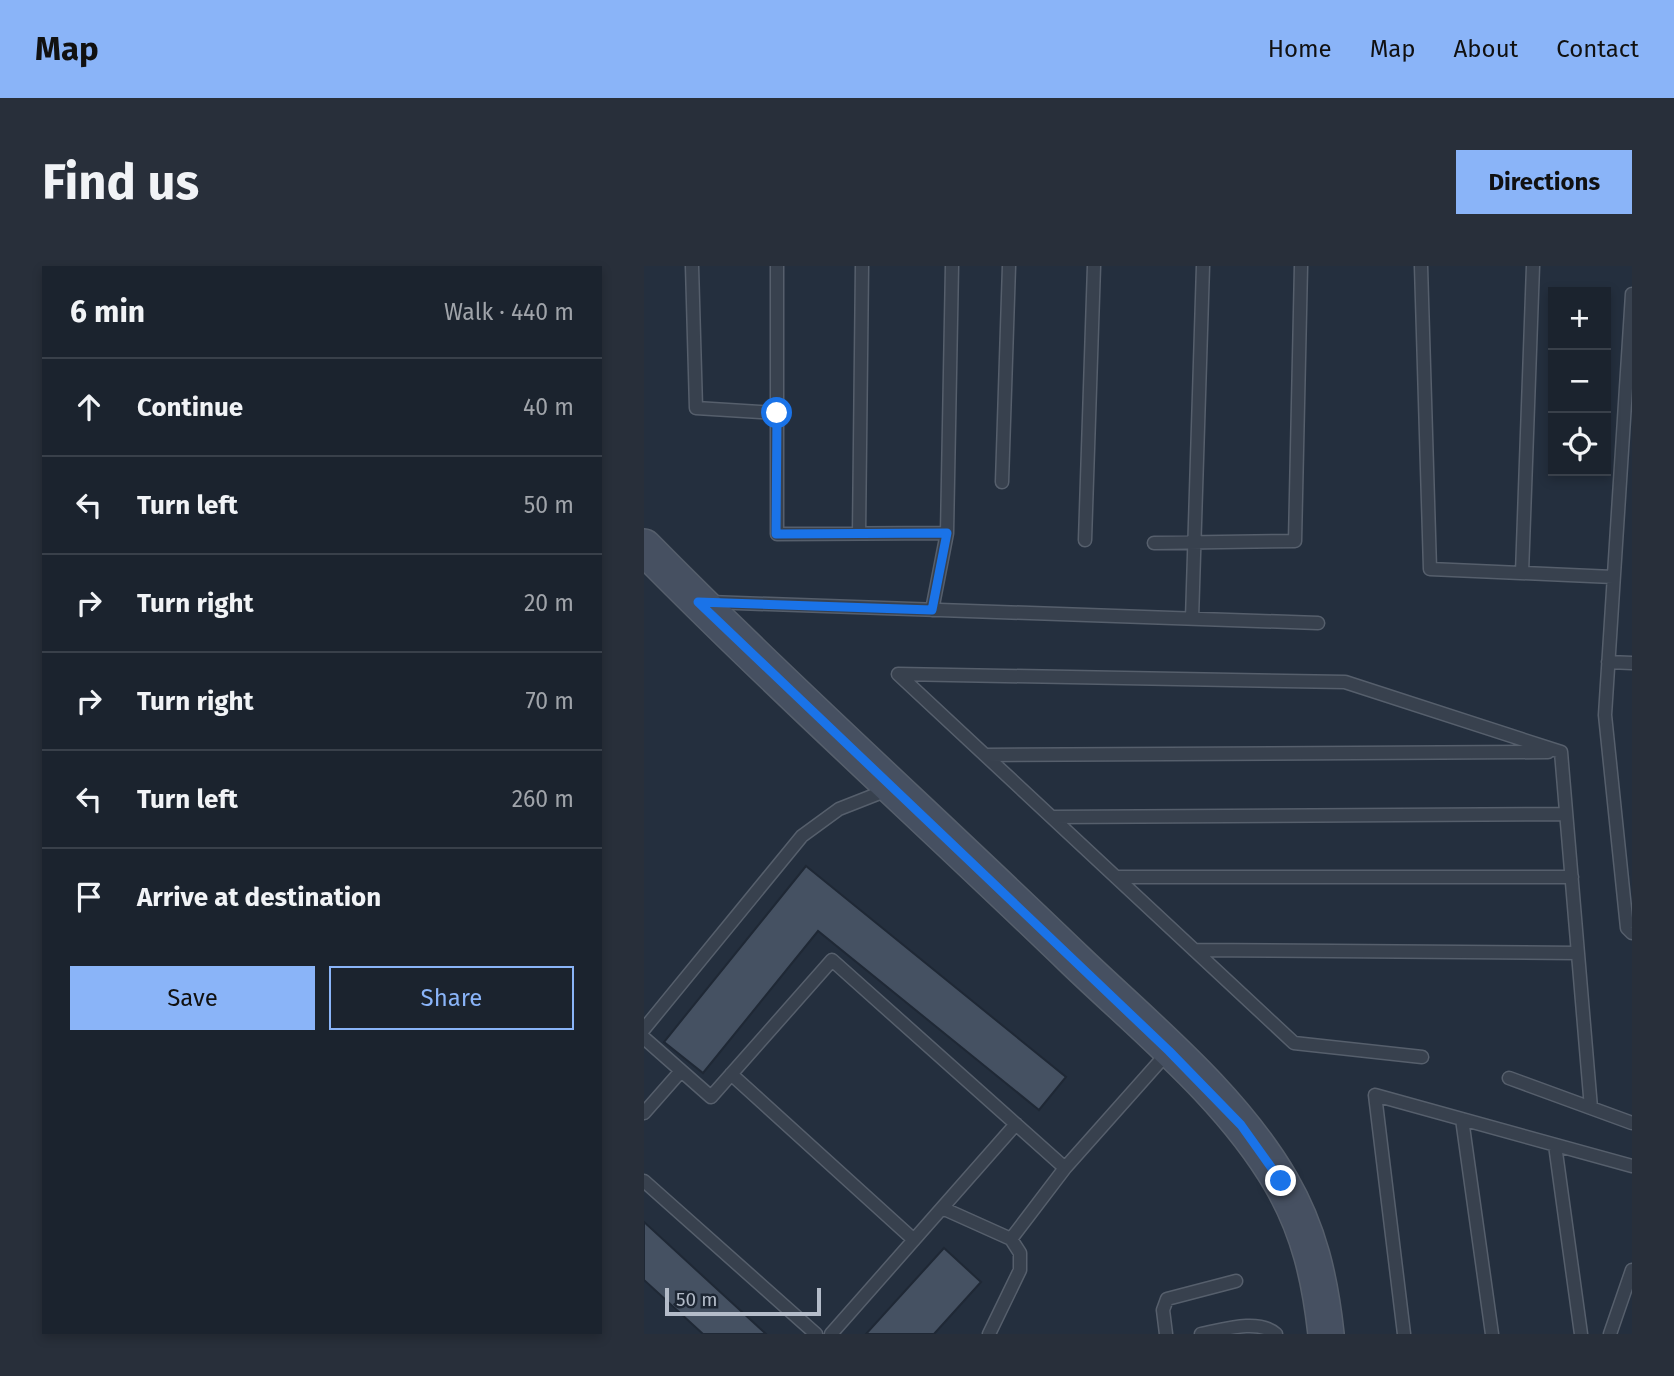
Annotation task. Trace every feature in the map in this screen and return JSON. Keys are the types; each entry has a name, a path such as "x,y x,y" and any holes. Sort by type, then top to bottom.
{"street":[{"path":"644,547 698,602 896,787 1169,1051 1241,1125 1281,1181 1307,1231 1321,1288 1326,1334"}],"lane":[{"path":"692,266 696,408 777,413"},
{"path":"777,266 776,534 947,533"},
{"path":"859,534 862,266"},
{"path":"932,610 947,533 953,266"},
{"path":"1002,482 1009,266"},
{"path":"1085,540 1094,266"},
{"path":"1192,619 1203,266"},
{"path":"1154,543 1295,541 1301,266"},
{"path":"1421,266 1430,569 1613,577"},
{"path":"1522,573 1533,266"},
{"path":"1632,294 1605,715 1627,928 1632,933"},
{"path":"698,602 1318,623"},
{"path":"1608,662 1632,663"},
{"path":"1422,1057 1294,1043 898,674 1345,682 1561,752"},
{"path":"985,755 1561,752"},
{"path":"1561,752 1591,1108"},
{"path":"644,1029 802,836 839,809 896,787"},
{"path":"1052,817 1566,814"},
{"path":"1116,877 1572,877"},
{"path":"1194,950 1578,953"},
{"path":"644,1038 711,1097 832,960 1065,1168"},
{"path":"1011,1239 1065,1168 1169,1051"},
{"path":"644,1113 681,1071"},
{"path":"731,1074 914,1240"},
{"path":"1508,1078 1632,1123"},
{"path":"1404,1334 1375,1095 1632,1166"},
{"path":"1462,1119 1492,1334"},
{"path":"831,1334 1016,1124"},
{"path":"1555,1145 1581,1334"},
{"path":"644,1181 816,1334"},
{"path":"943,1208 1011,1239 1020,1252 1020,1270 989,1334"},
{"path":"1611,1334 1632,1270"},
{"path":"1166,1334 1163,1310 1167,1299 1237,1280"},
{"path":"1201,1334 1255,1326 1269,1328 1276,1334"}],"building":[{"path":"806,866 1066,1077 1039,1110 818,931 703,1073 664,1042"},
{"path":"644,1222 766,1334 703,1334 644,1280"},
{"path":"944,1248 981,1282 934,1334 866,1334"}],"route":[{"path":"777,413 776,534 947,533 932,610 698,602 896,787 1169,1051 1241,1125 1281,1181"}]}
